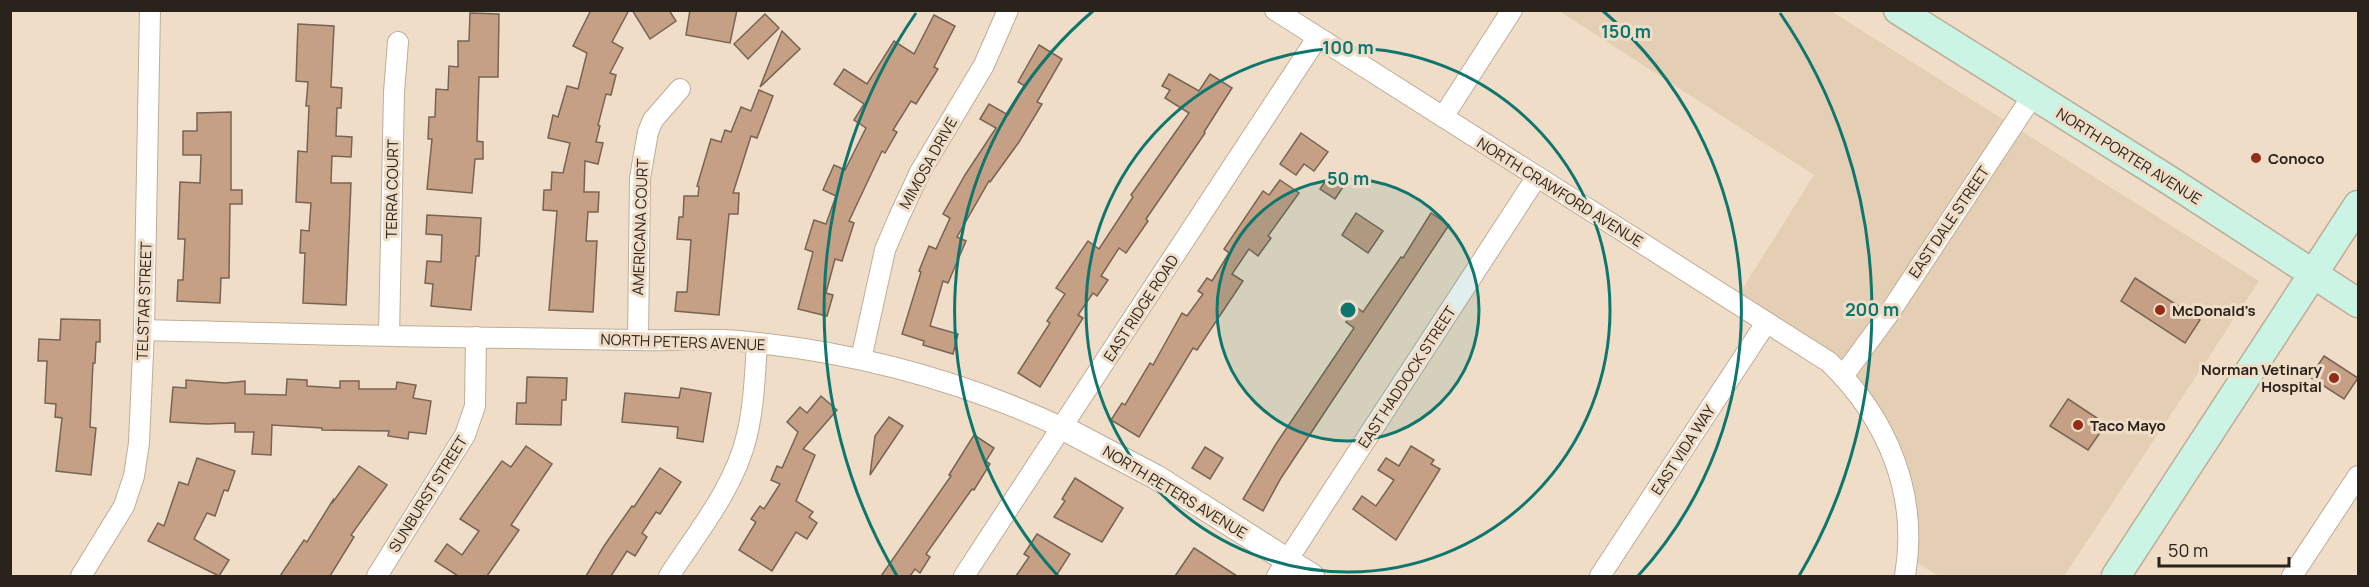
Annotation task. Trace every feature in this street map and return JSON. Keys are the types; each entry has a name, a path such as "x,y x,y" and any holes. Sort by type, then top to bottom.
{"main road":[{"name":"NORTH PORTER AVENUE","path":"1898,10 2358,303"},
{"path":"2116,576 2358,205"}],"street":[{"name":"TELSTAR STREET","path":"81,576 121,513 134,477 139,443 144,330 150,10"},
{"name":"MIMOSA DRIVE","path":"861,359 885,250 898,217 920,172 984,65 1008,10"},
{"name":"NORTH CRAWFORD AVENUE","path":"1275,10 1536,178 1829,362 1843,376"},
{"path":"1443,117 1512,10"},
{"name":"EAST RIDGE ROAD","path":"964,576 1317,38"},
{"name":"TERRA COURT","path":"389,335 394,92 398,42"},
{"name":"AMERICANA COURT","path":"638,340 640,178 643,152 653,120 680,89"},
{"name":"EAST DALE STREET","path":"1843,376 1890,312 2033,95"},
{"name":"EAST HADDOCK STREET","path":"1282,568 1536,178"},
{"name":"EAST VIDA WAY","path":"1600,576 1766,323"},
{"name":"NORTH PETERS AVENUE","path":"144,330 737,341 861,359 944,382 1063,428 1156,477 1282,568 1312,576"},
{"name":"SUNBURST STREET","path":"377,576 465,435 475,406 476,337"},
{"path":"669,576 723,493 743,448 753,404 757,344"},
{"path":"1843,376 1878,423 1896,462 1907,512 1909,538 1905,576"},
{"path":"2292,576 2358,476"}],"shaded area":[{"path":"1559,11 1831,11 2259,281 2064,576 1939,576 1911,559 1912,532 1861,387 1736,299 1814,175"}],"building":[{"path":"591,10 629,10 612,42 623,48 610,73 616,75 611,95 606,94 598,125 600,126 596,142 603,143 598,164 585,161 584,192 599,192 598,212 588,212 586,241 597,241 593,312 549,310 557,211 543,210 544,190 551,190 552,172 563,173 570,143 548,138 553,115 558,117 567,86 578,89 587,53 573,46"},
{"path":"632,10 669,10 676,21 650,39"},
{"path":"690,10 737,10 730,43 686,35"},
{"path":"470,13 499,14 498,77 479,77 477,141 483,142 483,159 475,159 472,193 427,189 432,139 428,139 429,117 435,117 436,89 448,90 449,66 458,67 458,41 469,41"},
{"path":"765,14 779,28 748,59 734,44"},
{"path":"934,15 955,26 934,67 938,69 916,104 911,101 893,130 897,132 885,153 882,151 849,221 854,223 842,261 835,259 826,293 833,295 827,316 798,309 813,252 805,249 814,220 826,224 836,196 823,190 834,165 845,170 866,128 854,120 864,104 834,84 844,69 867,84 894,41 914,54"},
{"path":"298,24 334,26 331,87 342,88 341,108 337,108 336,136 352,137 351,157 332,156 331,183 351,183 346,305 303,303 305,253 300,253 301,230 309,231 311,203 296,202 298,151 307,152 309,106 306,106 308,82 296,81"},
{"path":"782,31 800,49 760,87"},
{"path":"1039,45 1062,59 1037,102 1042,104 1019,142 989,181 957,237 966,241 948,283 943,281 930,326 958,334 953,354 923,345 924,341 902,334 921,272 919,271 929,246 936,249 950,218 943,214 996,128 980,119 989,104 1008,115 1025,86 1018,82"},
{"path":"1169,74 1199,91 1210,74 1232,88 1126,253 1119,248 1101,276 1108,280 1097,296 1093,293 1078,315 1083,318 1040,387 1018,373 1050,323 1047,321 1065,294 1056,288 1088,241 1099,249 1133,197 1131,195 1189,113 1165,98 1170,90 1162,86"},
{"path":"759,90 773,96 757,138 751,136 733,193 739,193 738,214 729,214 719,315 675,311 677,292 687,292 691,240 677,239 679,217 683,217 684,196 698,196 699,187 697,186 711,139 721,142 725,130 731,132 741,107 751,111"},
{"path":"231,112 231,190 242,190 242,204 230,204 229,278 221,278 220,303 177,301 178,280 183,280 185,239 178,239 180,182 200,183 201,155 183,155 183,131 197,131 197,113"},
{"path":"1301,133 1328,152 1314,171 1304,164 1296,175 1280,164"},
{"path":"1330,174 1345,184 1335,199 1320,189"},
{"path":"1280,180 1299,193 1268,236 1271,238 1258,256 1249,249 1232,274 1243,281 1197,350 1193,348 1139,437 1111,420 1122,403 1125,405 1150,363 1153,365 1182,313 1187,316 1203,294 1198,291 1207,278 1212,281 1229,253 1224,249 1263,191 1269,195"},
{"path":"1356,213 1383,231 1368,253 1342,235"},
{"path":"1431,213 1449,225 1281,478 1263,511 1243,499 1276,444 1354,328 1346,322 1356,307 1363,312 1401,257 1403,258"},
{"path":"427,215 481,218 479,256 476,256 471,310 431,306 433,284 425,283 427,261 441,262 442,235 426,234"},
{"name":"McDonald's","path":"2135,278 2200,320 2185,343 2121,301"},
{"path":"61,319 100,320 100,342 96,342 95,363 93,363 90,427 96,428 91,475 56,471 62,418 55,417 56,404 45,403 47,361 38,361 39,339 60,340"},
{"name":"Norman Vetinary Hospital","path":"2324,356 2358,378 2344,399 2310,377"},
{"path":"527,377 567,378 566,400 562,400 561,425 516,424 517,403 526,403"},
{"path":"287,379 307,380 307,386 340,388 340,381 359,381 359,389 396,389 397,382 416,385 413,398 431,401 426,434 409,432 408,439 388,436 389,431 322,430 322,428 272,425 271,455 252,454 254,432 235,432 235,423 170,422 173,387 186,388 186,380 225,383 245,381 245,394 286,395"},
{"path":"681,388 711,393 703,442 677,438 678,427 622,422 625,393 679,398"},
{"path":"821,396 837,410 803,449 815,455 796,501 813,512 809,517 817,523 807,539 796,532 772,571 739,550 756,522 751,519 760,506 764,509 780,484 771,480 777,466 782,468 798,432 787,422 800,407 807,413"},
{"name":"Taco Mayo","path":"2068,399 2106,424 2088,450 2050,426"},
{"path":"889,417 903,426 870,475 875,436"},
{"path":"974,435 994,448 986,461 990,464 974,490 972,489 926,554 930,557 920,573 915,569 910,576 881,576 951,476 949,475"},
{"path":"526,446 552,464 511,525 519,530 487,576 458,576 435,561 447,544 462,555 479,531 460,519 502,461 511,467"},
{"path":"1411,446 1434,460 1431,464 1440,469 1396,540 1353,509 1362,496 1376,506 1394,480 1378,470 1386,458 1399,466"},
{"path":"1205,447 1223,458 1210,479 1192,468"},
{"path":"197,458 235,471 228,491 224,490 215,516 207,513 194,539 229,560 219,576 148,541 158,523 164,526 179,482 188,485"},
{"path":"359,466 387,485 351,535 354,537 330,576 280,576 304,540 307,542 333,500 333,502"},
{"path":"660,468 681,482 660,514 656,512 642,533 647,537 635,556 627,551 611,576 586,576 604,546"},
{"path":"1075,478 1123,508 1102,542 1054,517 1065,501 1062,499"},
{"path":"1037,534 1070,554 1056,576 1016,576 1029,557 1024,554"},
{"path":"1194,548 1237,576 1175,576"}],"place":[{"name":"Conoco","path":"2256,158"},
{"name":"McDonald's","path":"2160,310"},
{"name":"Norman Vetinary Hospital","path":"2334,378"},
{"name":"Taco Mayo","path":"2078,425"}]}
